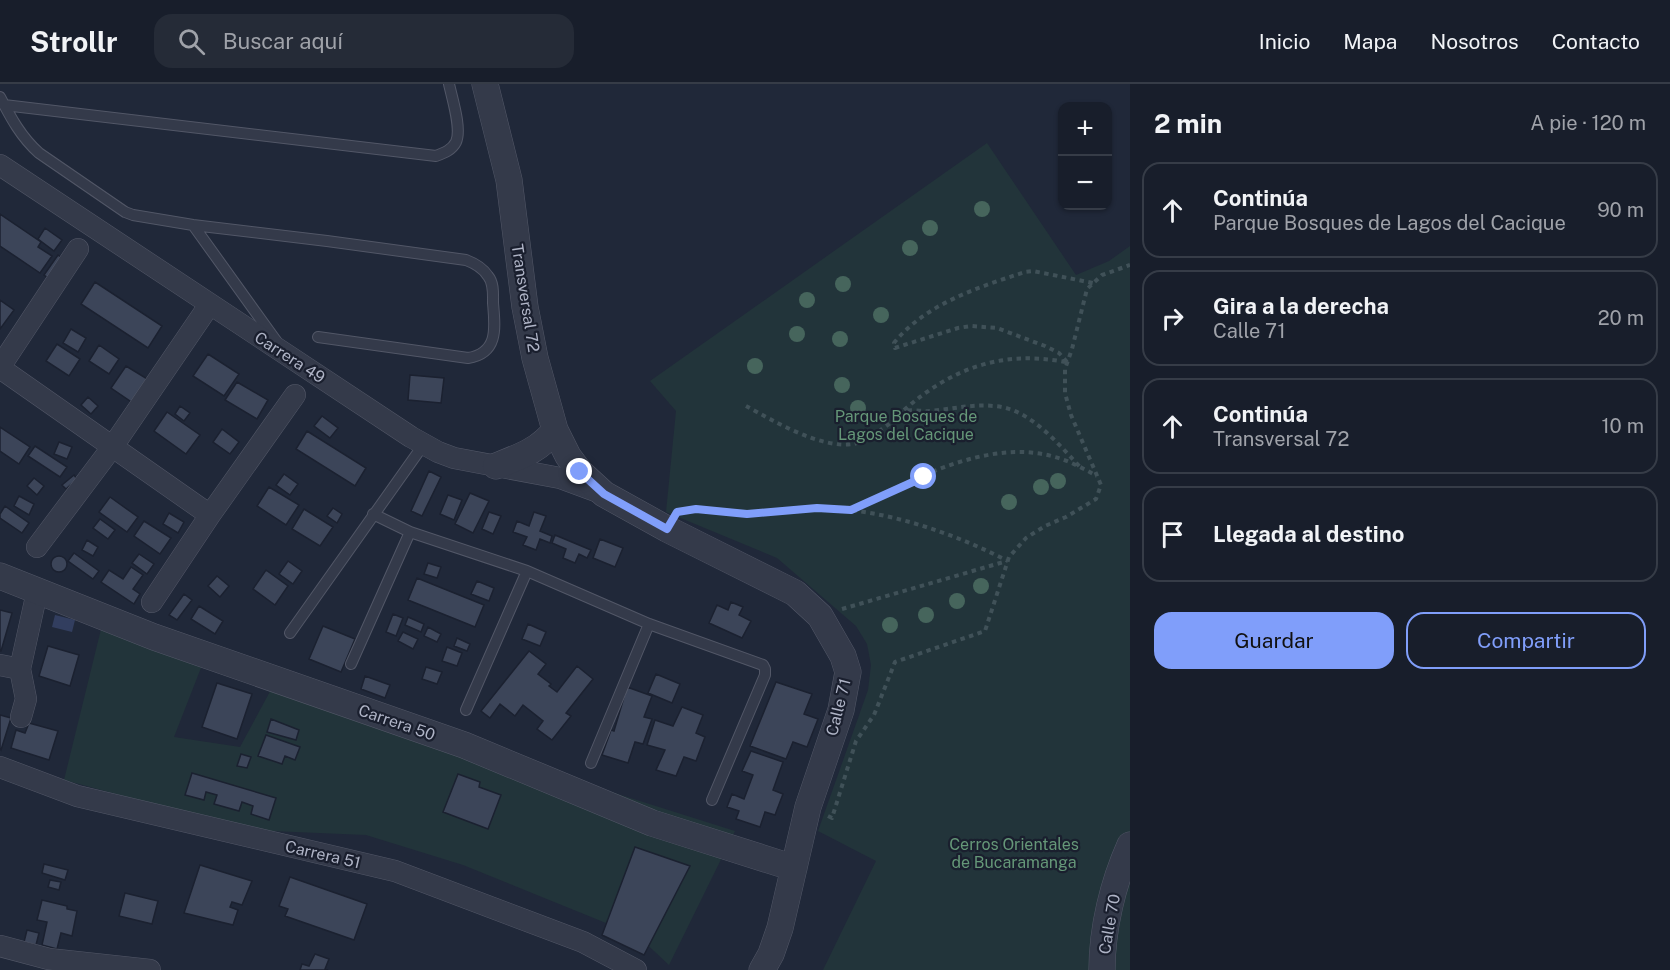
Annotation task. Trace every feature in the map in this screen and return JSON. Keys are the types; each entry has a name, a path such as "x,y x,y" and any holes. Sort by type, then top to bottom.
{"street":[{"name":"Transversal 72","path":"485,84 509,180 530,333 542,386 555,430 568,456 586,478 604,494"},
{"name":"Carrera 49","path":"0,165 285,354 438,452 454,458 560,478 604,494"},
{"path":"78,249 0,368 210,514"},
{"path":"37,547 113,446 210,304"},
{"path":"152,602 210,514 295,395"},
{"path":"496,466 532,451 544,443 555,430"},
{"name":"Calle 71","path":"604,494 667,529 795,593 820,616 834,636 843,656 848,672 841,710 808,807 780,928 771,954 762,970"},
{"name":"Carrera 50","path":"0,576 196,652 464,745 652,823 794,868"},
{"path":"21,717 26,699 10,667 37,592"},
{"name":"Carrera 51","path":"0,767 76,796 395,871 583,942 636,970"},
{"name":"Calle 70","path":"1102,970 1104,935 1109,910 1130,845"},
{"path":"0,946 49,959 150,970"}],"lane":[{"path":"2,101 436,156 449,151 456,142 458,130 449,84"},
{"path":"2,101 26,142 125,212 142,218 327,240 466,260 489,276 492,286 495,332 493,341 479,356 468,358 318,337"},
{"path":"193,225 285,354"},
{"path":"290,633 424,444"},
{"path":"373,514 410,532 527,571 649,624 763,666 765,669 712,800"},
{"path":"351,664 410,532"},
{"path":"466,711 527,571"},
{"path":"591,763 649,624"}],"path":[{"path":"808,807 832,818 856,741 874,715 895,662 986,631 1009,557 1026,538 1096,499 1101,485 1071,415 1065,393 1065,369 1087,289 1102,275 1130,265"},
{"path":"1067,362 1059,353 1045,346 997,328 971,326 895,348 894,343 916,320 934,308 1025,272 1040,272 1093,283"},
{"path":"746,406 790,430 816,439 840,444 854,444 871,436 922,395 981,364 1028,357 1067,362"},
{"path":"903,411 928,412 954,406 997,406 1021,414 1036,425 1082,469"},
{"path":"851,510 951,465 980,456 1026,452 1055,456 1098,477"},
{"path":"667,529 677,512 696,509 747,514 817,508 851,510 923,526 982,547 1008,561"},
{"path":"820,616 1008,561"}],"green space":[{"name":"Parque Bosques de Lagos del Cacique","path":"987,143 1076,275 1109,261 1130,246 1130,970 823,970 876,861 818,831 868,690 871,665 867,644 856,626 777,558 666,512 676,411 650,381"},
{"path":"104,617 206,655 174,737 240,747 280,673 583,783 735,831 669,965 638,936 463,865 366,835 250,830 64,780"}],"water":[{"path":"55,615 75,620 72,632 52,627"}],"building":[{"path":"0,214 41,242 38,247 52,256 40,273 0,246"},
{"path":"45,228 62,240 54,251 38,239"},
{"path":"58,255 66,261 52,281 44,275"},
{"path":"95,282 162,326 148,348 81,304"},
{"path":"0,300 14,310 0,329"},
{"path":"71,329 86,338 78,352 63,343"},
{"path":"57,344 80,359 69,376 46,361"},
{"path":"99,345 119,359 109,374 89,361"},
{"path":"208,354 239,374 224,396 193,376"},
{"path":"126,366 149,380 133,403 111,388"},
{"path":"410,375 444,378 441,403 408,400"},
{"path":"237,382 268,400 257,419 225,400"},
{"path":"88,397 98,406 91,414 81,405"},
{"path":"180,406 190,413 184,421 175,414"},
{"path":"167,412 200,435 186,454 154,431"},
{"path":"322,416 338,428 330,438 314,426"},
{"path":"0,427 30,447 19,464 0,451"},
{"path":"222,429 239,442 230,454 213,442"},
{"path":"307,431 366,468 355,486 296,449"},
{"path":"59,442 72,447 67,459 54,454"},
{"path":"35,446 67,467 60,477 28,456"},
{"path":"429,471 441,477 422,516 411,511"},
{"path":"284,474 298,484 290,495 276,485"},
{"path":"74,475 77,479 66,489 62,485"},
{"path":"34,478 44,486 37,495 27,486"},
{"path":"269,487 299,505 286,525 257,506"},
{"path":"470,493 489,501 473,533 455,524"},
{"path":"448,495 462,500 454,520 440,514"},
{"path":"19,496 34,504 29,515 14,506"},
{"path":"110,497 138,517 127,532 99,512"},
{"path":"5,506 29,523 22,533 0,518"},
{"path":"333,508 342,514 337,523 327,516"},
{"path":"304,509 333,527 320,546 292,529"},
{"path":"489,512 501,516 493,534 482,529"},
{"path":"534,512 546,516 540,531 552,536 550,543 540,539 536,550 523,545 527,537 513,532 517,521 529,526"},
{"path":"169,513 184,522 178,533 163,524"},
{"path":"100,519 115,530 108,539 93,528"},
{"path":"144,521 171,538 160,554 134,536"},
{"path":"555,535 591,550 587,558 579,554 575,563 563,558 566,549 552,543"},
{"path":"600,539 623,548 615,567 593,558"},
{"path":"87,540 98,547 93,556 82,550"},
{"path":"74,553 99,571 93,579 68,561"},
{"path":"139,554 154,564 147,574 132,563"},
{"path":"59,556 65,558 67,564 65,570 59,572 53,570 51,564 53,558"},
{"path":"288,561 302,571 293,584 279,574"},
{"path":"428,563 441,567 437,578 424,574"},
{"path":"131,567 143,575 133,589 140,594 134,604 101,582 109,570 123,579"},
{"path":"266,570 288,586 275,605 253,589"},
{"path":"217,576 229,586 220,597 208,586"},
{"path":"417,578 484,605 475,627 408,600"},
{"path":"477,581 494,588 489,601 471,594"},
{"path":"184,594 192,600 177,620 169,615"},
{"path":"731,602 743,607 739,615 751,621 742,638 709,623 717,605 728,610"},
{"path":"199,606 223,621 215,634 191,619"},
{"path":"0,610 12,613 1,651 0,651"},
{"path":"393,614 403,618 396,636 386,632"},
{"path":"408,617 424,624 421,632 405,625"},
{"path":"528,624 546,632 540,646 522,639"},
{"path":"323,626 355,639 341,672 309,659"},
{"path":"428,627 441,634 437,642 424,636"},
{"path":"403,632 418,639 413,649 398,641"},
{"path":"457,638 470,644 467,651 454,646"},
{"path":"48,646 79,655 70,686 39,676"},
{"path":"447,647 462,653 457,666 442,661"},
{"path":"529,651 546,664 538,674 557,692 577,666 593,679 566,713 571,716 552,740 537,729 543,721 523,705 515,716 500,704 490,718 481,711"},
{"path":"426,667 442,672 437,684 422,679"},
{"path":"656,674 680,684 672,703 648,693"},
{"path":"365,676 390,685 385,698 361,689"},
{"path":"776,682 812,694 804,714 818,719 807,747 793,742 786,759 750,746"},
{"path":"217,683 252,694 237,739 202,727"},
{"path":"627,687 652,696 644,717 652,719 643,744 635,742 628,763 602,755 611,730 614,731"},
{"path":"682,707 703,715 696,733 705,737 696,761 684,757 676,776 656,770 665,750 647,745 655,720 673,726"},
{"path":"0,715 11,718 1,750 0,749"},
{"path":"271,719 299,730 296,740 267,732"},
{"path":"29,723 58,731 49,760 11,748 16,730 25,733"},
{"path":"266,735 300,747 295,760 285,756 282,764 258,756"},
{"path":"751,751 783,762 773,790 783,794 775,815 765,812 760,827 736,819 739,811 727,807 732,794 744,799 753,775 742,771"},
{"path":"241,754 251,757 247,768 237,766"},
{"path":"192,773 276,798 269,820 251,814 253,806 242,802 239,811 214,804 217,795 206,792 204,800 185,795"},
{"path":"458,774 480,782 479,787 501,795 488,829 443,812"},
{"path":"635,847 690,866 644,955 602,935"},
{"path":"44,864 68,870 65,880 42,873"},
{"path":"200,865 252,881 242,905 232,902 230,907 238,910 233,925 184,913"},
{"path":"290,877 367,904 354,940 285,916 288,909 279,906"},
{"path":"50,880 61,882 59,890 48,887"},
{"path":"125,893 158,901 152,924 119,916"},
{"path":"42,900 77,911 72,936 61,933 57,949 42,945 47,922 37,920"},
{"path":"27,930 39,933 36,945 24,942"},
{"path":"315,954 329,959 325,969 328,970 300,970 302,964 309,966"}],"route":[{"path":"580,472 604,494 667,529 677,512 696,509 747,514 817,508 851,510 924,477"}],"park label":[{"name":"Cerros Orientales de Bucaramanga","path":"1014,853"}]}
